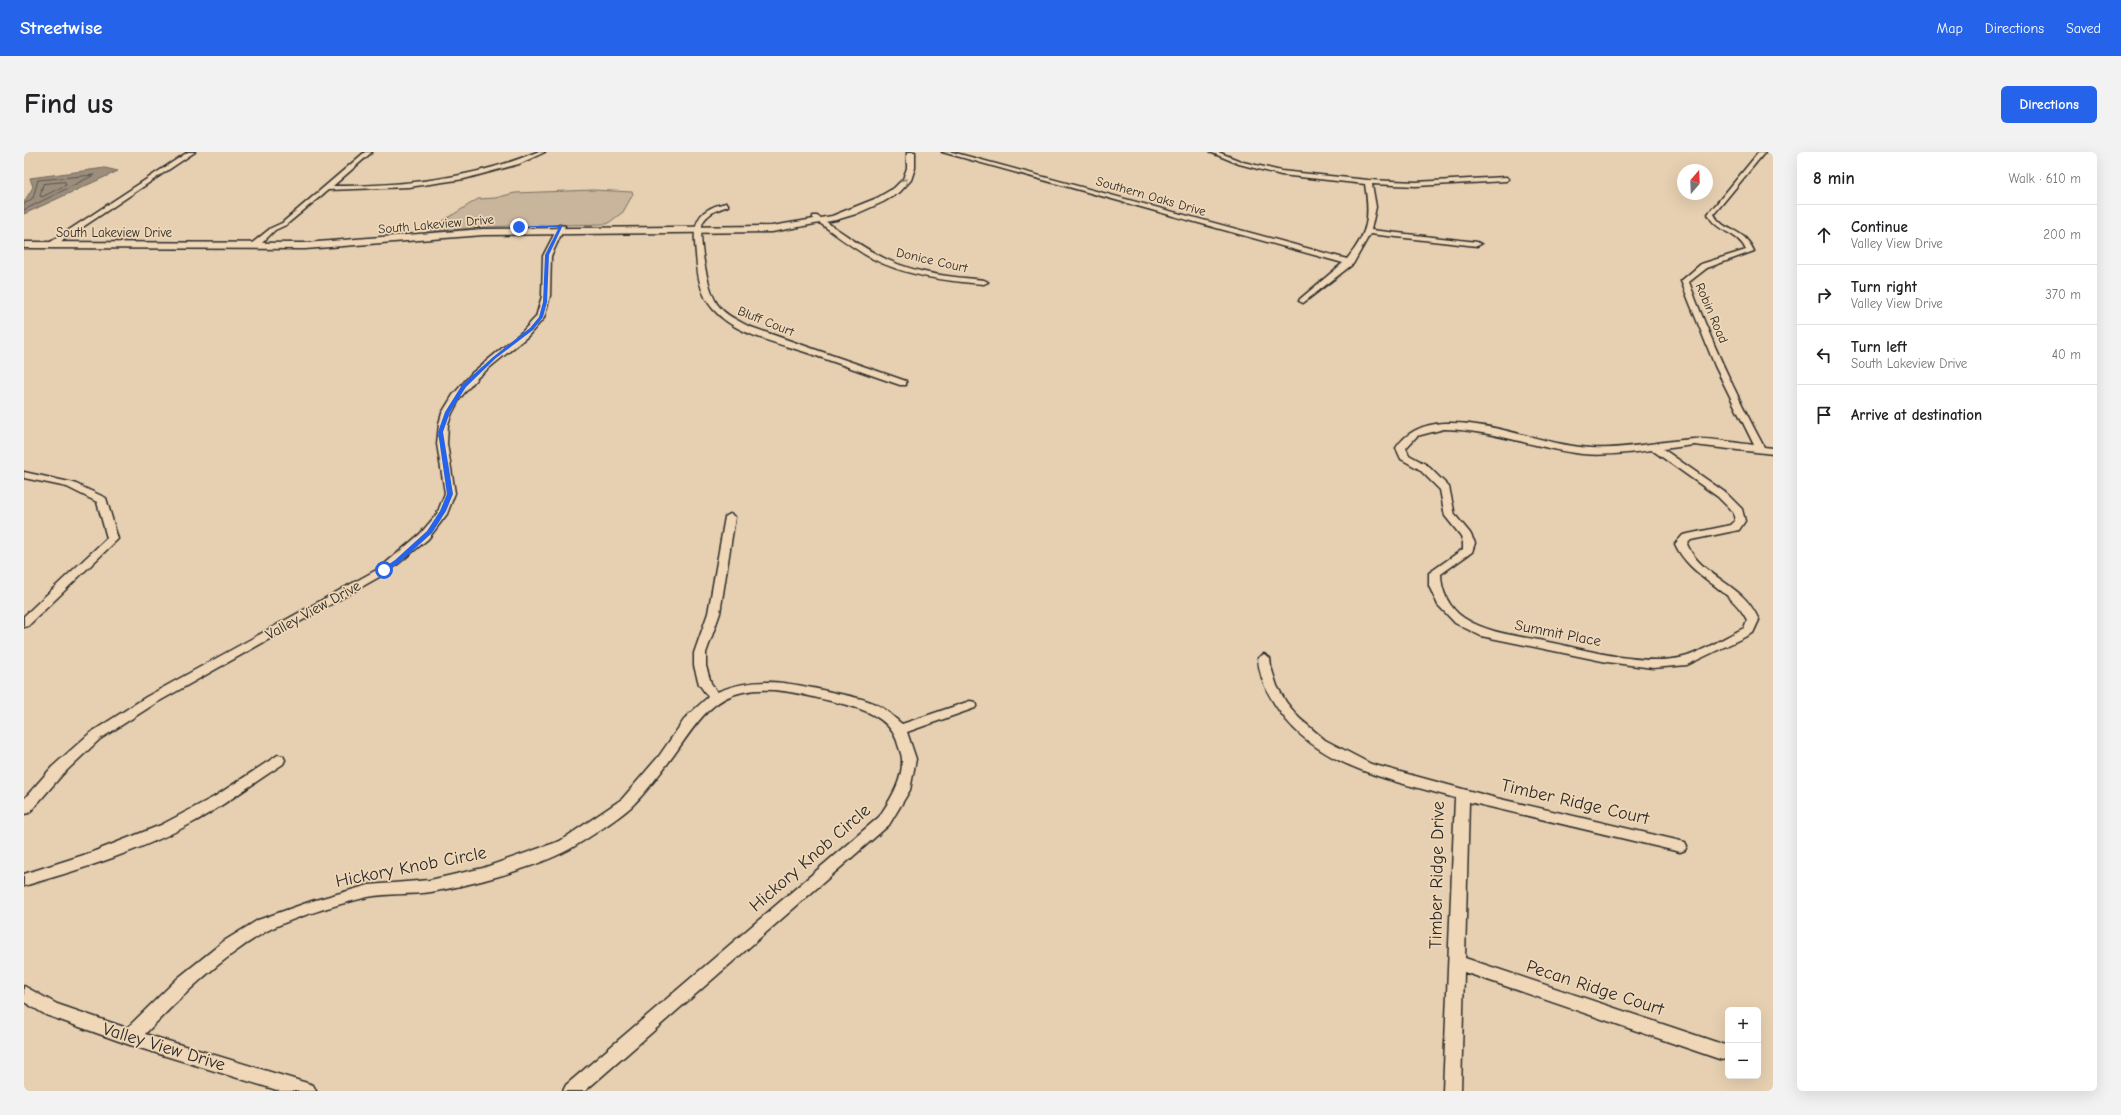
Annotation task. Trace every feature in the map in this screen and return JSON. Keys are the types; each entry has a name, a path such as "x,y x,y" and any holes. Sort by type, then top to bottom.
{"street":[{"path":"52,243 192,152"},
{"path":"261,244 369,152"},
{"path":"328,188 390,187 456,179 486,171 542,152"},
{"name":"South Lakeview Drive","path":"24,241 52,243 338,244 415,236 560,228 772,229 858,210 880,200 897,190 909,175 911,152"},
{"name":"Southern Oaks Drive","path":"945,152 1297,249 1350,262"},
{"path":"1213,152 1241,163 1281,173 1368,182 1416,184 1506,178"},
{"name":"Robin Road","path":"1760,448 1734,397 1693,304 1685,281 1704,266 1750,251 1744,238 1722,228 1713,220 1711,214 1762,152"},
{"name":"South Lakeview Drive","path":"818,219 855,206 875,196 892,184 901,170"},
{"path":"1302,301 1350,262 1369,232 1372,208 1368,182"},
{"path":"699,228 708,211 726,205"},
{"name":"Donice Court","path":"818,219 863,250 885,261 936,276 984,282"},
{"name":"Valley View Drive","path":"24,809 57,771 94,736 151,700 384,570 397,562 430,532 443,511 450,494 440,432 447,412 464,386 495,358 532,329 541,317 545,302 547,255 560,228"},
{"name":"Bluff Court","path":"699,228 704,283 712,302 724,315 759,333 903,383"},
{"path":"1369,232 1477,244"},
{"name":"South Lakeview Drive","path":"24,245 52,243"},
{"name":"Summit Place","path":"1467,426 1492,429 1571,449 1612,453 1654,447 1722,495 1738,511 1740,521 1735,528 1687,537 1681,544 1683,552 1691,562 1742,601 1753,620 1749,630 1687,661 1653,664 1607,658 1485,633 1459,620 1442,602 1435,586 1435,572 1468,550 1470,543 1466,535 1450,516 1445,489 1423,467 1405,457 1401,448 1410,437 1423,430 1467,426"},
{"path":"1654,447 1694,442 1760,448 1773,451"},
{"path":"24,475 70,485 102,500 113,539 24,623"},
{"path":"715,698 705,684 700,666 700,653 714,613 730,517"},
{"name":"Timber Ridge Drive","path":"1264,658 1268,682 1281,704 1301,729 1358,764 1462,795 1455,962 1452,1091"},
{"name":"Hickory Knob Circle","path":"130,1037 184,982 230,946 264,925 312,907 369,891 430,886 483,874 530,859 565,845 627,803 664,759 691,720 715,698 740,688 764,685 784,686 863,704 877,710 900,730 909,758 903,790 884,821 666,1008 572,1091"},
{"path":"900,730 970,705"},
{"path":"24,880 67,867 142,839 210,806 278,760"},
{"name":"Timber Ridge Court","path":"1462,795 1680,846"},
{"name":"Pecan Ridge Court","path":"1455,962 1722,1052"},
{"name":"Valley View Drive","path":"24,993 52,1010 130,1037 307,1091"}],"shaded area":[{"path":"593,190 632,192 633,194 623,212 607,224 508,226 427,231 478,199 495,198 515,193"}],"water":[{"path":"105,168 118,171 24,214 24,202 33,187 30,178"}],"route":[{"path":"384,570 397,562 430,532 443,511 450,494 440,432 447,412 464,386 495,358 532,329 541,317 545,302 548,249 561,226 519,227"}]}
